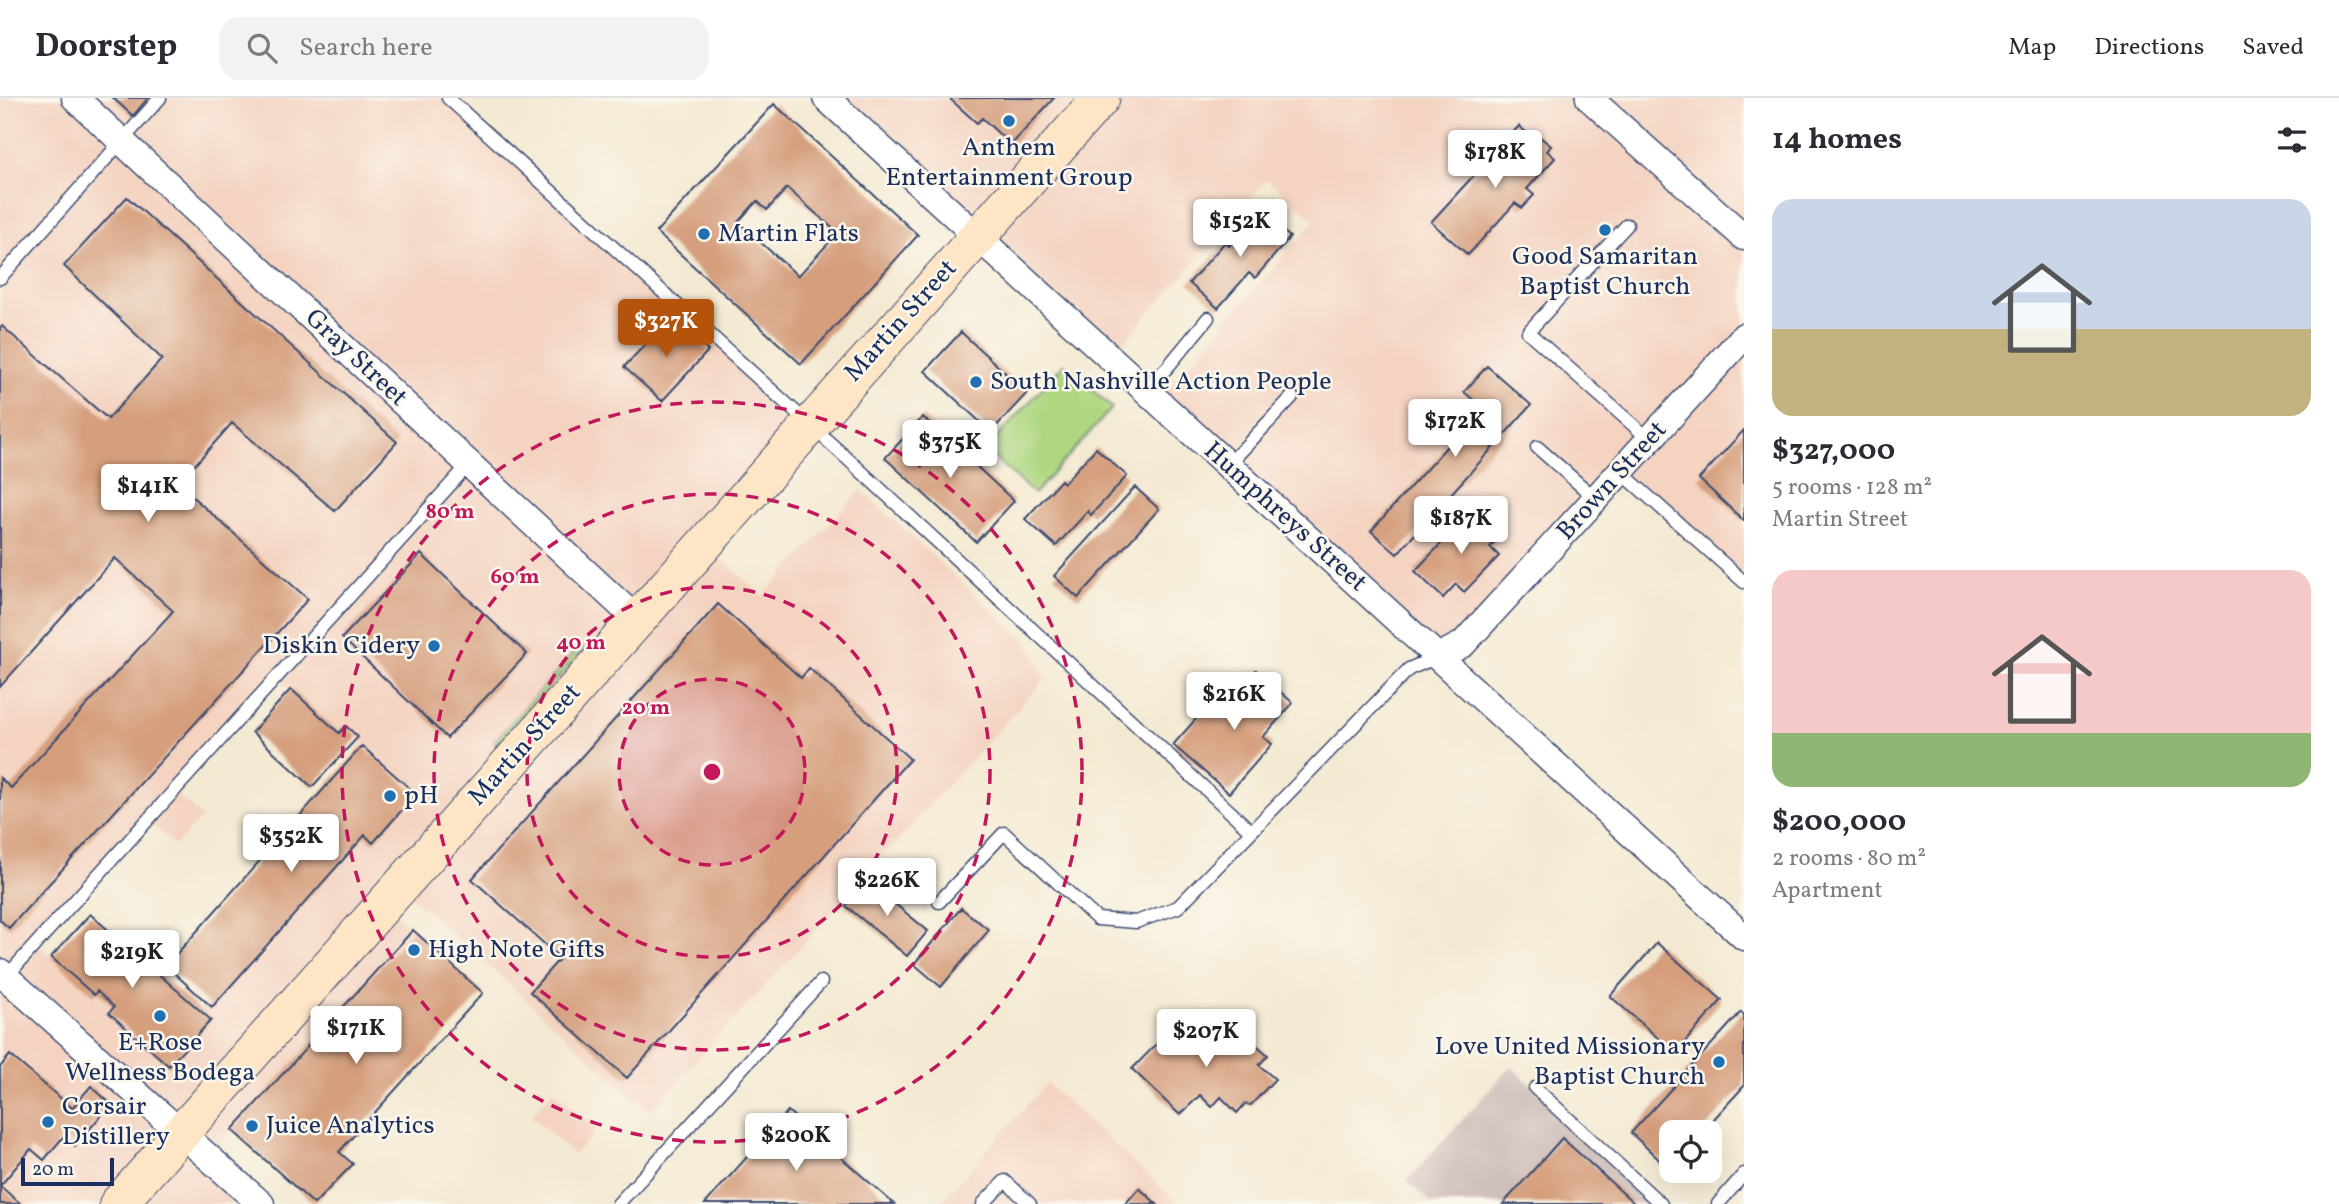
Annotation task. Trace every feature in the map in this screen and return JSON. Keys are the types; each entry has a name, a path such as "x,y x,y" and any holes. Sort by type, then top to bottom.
{"street":[{"name":"Gray Street","path":"75,98 636,620"},
{"name":"Humphreys Street","path":"826,98 1744,937"},
{"name":"Martin Street","path":"118,1204 1101,98"},
{"path":"1589,98 1744,237"},
{"name":"Brown Street","path":"1438,657 1464,644 1744,336"},
{"path":"3,974 261,1204"}],"lane":[{"path":"0,278 160,98"},
{"path":"448,98 809,424 1251,831 1178,907 1136,922 1097,919 1004,833 939,902"},
{"path":"1627,225 1528,332 1650,440"},
{"path":"1144,389 1166,369 1208,318"},
{"path":"1228,465 1292,397"},
{"path":"1537,447 1596,499"},
{"path":"3,974 470,464"},
{"path":"1621,472 1744,582"},
{"name":"Brown Street","path":"1251,831 1409,669 1438,657"},
{"path":"618,1204 821,982"},
{"path":"1535,1088 1661,1204"},
{"path":"1717,1204 1744,1174"},
{"path":"983,1204 1004,1181 1030,1204"}],"shaded area":[{"path":"0,98 448,98 809,424 704,544 763,596 861,490 1029,644 1045,679 650,1112 400,886 384,904 413,930 208,1156 261,1204 0,1204","holes":["277,677 339,733 346,726 364,743 362,746 415,794 372,842 365,835 213,1006 206,1001 199,1009 211,1020 169,1066 109,1013 114,1007 37,943 148,821 175,846 202,817 174,792"]},
{"path":"827,98 1744,98 1744,582 1621,472 1438,657 1157,401 1315,220 1267,179 1110,358"},
{"path":"1511,1066 1661,1204 1432,1204 1407,1181"},
{"path":"1047,1083 1179,1204 939,1204"},
{"path":"553,1091 597,1130 574,1155 531,1116"}],"green space":[{"path":"1064,364 1112,408 1034,494 986,450"},
{"path":"580,646 584,649 497,746 494,742"}],"building":[{"path":"113,98 148,98 133,116"},
{"name":"Anthem Entertainment Group","path":"949,98 1054,98 1011,145 982,118 977,123"},
{"name":"Martin Flats","path":"774,104 918,235 801,364 656,232","holes":["787,188 838,233 798,276 738,222 757,201 767,210"]},
{"path":"1519,126 1535,140 1539,136 1551,146 1547,151 1555,158 1527,189 1534,195 1522,208 1515,203 1468,255 1431,222"},
{"path":"127,197 397,442 335,511 232,423 178,484 308,599 9,928 0,920 0,778 11,788 173,611 115,558 0,687 0,328 2,326 108,419 162,359 64,266"},
{"path":"1260,210 1290,237 1255,278 1249,273 1218,308 1189,283 1225,242 1229,246"},
{"path":"671,317 708,351 662,401 624,367"},
{"name":"South Nashville Action People","path":"961,332 1027,393 991,432 925,371"},
{"path":"1487,366 1531,405 1397,554 1371,531 1482,407 1464,392"},
{"path":"923,417 1014,501 976,542 885,458"},
{"path":"1744,430 1744,521 1699,479"},
{"path":"1096,448 1127,476 1091,515 1088,511 1056,546 1025,519 1061,480 1064,483"},
{"path":"1135,487 1159,509 1078,598 1054,576"},
{"path":"1474,509 1501,535 1490,547 1499,556 1464,592 1456,584 1443,598 1415,571"},
{"name":"Diskin Cidery","path":"421,554 527,654 447,738 342,638"},
{"path":"718,604 801,678 809,668 910,759 627,1078 530,992 560,958 472,879"},
{"path":"1256,670 1293,703 1263,737 1272,744 1229,793 1173,745 1216,696 1226,705"},
{"path":"291,689 339,733 346,726 358,737 312,787 252,732"},
{"path":"362,746 416,794 373,843 365,835 212,1007 166,966"},
{"path":"866,880 928,931 907,956 846,906"},
{"path":"961,908 989,930 941,987 914,964"},
{"path":"90,914 211,1020 169,1066 109,1013 114,1007 97,991 94,995 51,957"},
{"path":"413,930 483,993 339,1152 353,1164 314,1204 232,1130"},
{"path":"1657,943 1722,1000 1675,1053 1610,996"},
{"path":"1741,1012 1744,1015 1744,1086 1713,1120 1659,1120 1659,1160 1631,1133"},
{"path":"1212,1017 1224,1029 1227,1025 1248,1043 1251,1040 1268,1055 1259,1065 1275,1079 1251,1105 1245,1104 1237,1113 1221,1097 1212,1107 1200,1095 1180,1115 1132,1069 1168,1032 1187,1045"},
{"name":"Corsair Distillery","path":"10,1055 72,1108 91,1086 111,1104 75,1146 64,1136 44,1160 31,1149 0,1186 0,1067"},
{"path":"788,1111 894,1204 705,1204"},
{"path":"1562,1138 1635,1204 1503,1204"},
{"path":"0,1186 21,1204 0,1204"},
{"path":"1139,1188 1157,1204 1125,1204"}],"place":[{"name":"Anthem Entertainment Group","path":"1009,121"},
{"name":"Good Samaritan Baptist Church","path":"1605,230"},
{"name":"Martin Flats","path":"704,234"},
{"name":"South Nashville Action People","path":"976,382"},
{"name":"Diskin Cidery","path":"434,646"},
{"name":"pH","path":"390,796"},
{"name":"High Note Gifts","path":"414,950"},
{"name":"E+Rose Wellness Bodega","path":"160,1016"},
{"name":"Love United Missionary Baptist Church","path":"1719,1062"},
{"name":"Corsair Distillery","path":"48,1122"},
{"name":"Juice Analytics","path":"252,1126"}]}
